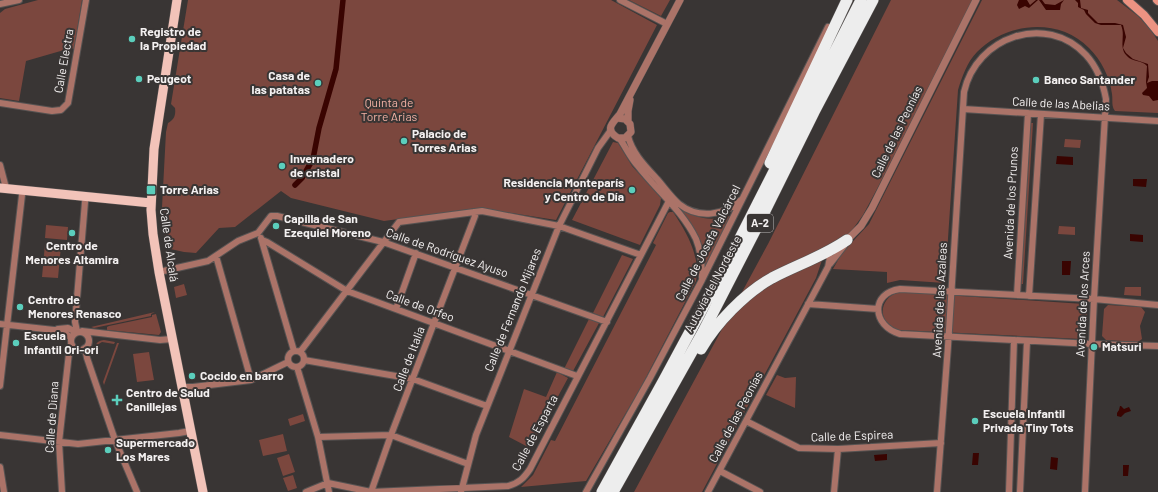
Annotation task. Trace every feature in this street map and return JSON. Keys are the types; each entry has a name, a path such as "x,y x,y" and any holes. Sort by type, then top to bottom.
{"highway":[{"path":"735,248 741,226 847,0"},
{"name":"Autovía del Nordeste","path":"602,492 735,248 861,0"},
{"name":"Autovía del Nordeste","path":"613,492 706,325 873,0"},
{"path":"641,442 684,379 707,339 748,295 770,279 824,253 847,240"},
{"name":"A-2","path":"618,492 634,455"}],"main road":[{"name":"Calle de Alcalá","path":"177,0 154,149 151,206 153,234 159,272 202,492"},
{"path":"1128,0 1144,15 1158,32"},
{"path":"3,191 151,206"},
{"path":"3,191 22,195 85,202 151,206"}],"street":[{"path":"0,4 19,0"},
{"name":"Calle Electra","path":"0,103 52,111 61,110 68,103 86,0"},
{"path":"620,0 667,24"},
{"path":"680,0 634,88 617,118 612,123 611,130 638,166 669,200 689,226 696,240 701,257 702,280"},
{"name":"Calle de Josefa Valcárcel","path":"586,492 650,378 702,280 842,0"},
{"name":"Calle de las Peonías","path":"708,492 828,267 847,240 861,226 870,213 976,0"},
{"name":"Avenida de las Azaleas","path":"937,492 949,336 963,109 966,84 973,68 984,54 996,45 1015,36 1038,33 1052,35 1067,41 1079,49 1091,61 1100,75 1104,87 1106,99 1105,117"},
{"path":"634,88 629,103 628,121 631,128 628,136 646,167 672,196 685,208 699,213 715,214 729,209 744,198"},
{"name":"Calle de las Abelias","path":"963,109 1158,121"},
{"name":"Avenida de los Prunos","path":"1017,295 1028,113"},
{"name":"Avenida de los Prunos","path":"1029,296 1041,114"},
{"name":"Avenida de los Arces","path":"1085,492 1094,299 1105,117"},
{"path":"617,118 623,118 628,121"},
{"name":"Calle de Fernando Mijares","path":"462,490 476,435 486,406 559,226 602,143 611,130"},
{"path":"602,143 610,138 628,136"},
{"path":"0,165 3,191"},
{"path":"0,386 3,324 22,195"},
{"name":"Calle de Esparta","path":"328,483 371,492 462,490 508,486 521,481 526,476 669,200"},
{"path":"78,332 75,322 85,202"},
{"path":"159,272 208,261 238,241 258,233 262,240 297,351 303,355 304,360 302,365 297,367 292,366 288,362 288,355 297,351 347,291 399,222 482,211 559,226 641,255"},
{"name":"Calle de Italia","path":"371,492 391,435 475,216 474,212"},
{"name":"Calle de Rodríguez Ayuso","path":"258,233 271,216 277,216 384,242 607,322"},
{"name":"Calle de Orfeo","path":"262,240 347,291 577,376"},
{"path":"396,309 416,253"},
{"path":"824,253 830,257 828,267"},
{"path":"216,256 251,380"},
{"path":"1158,305 1094,299 900,289 893,290 883,297 878,310 880,320 886,328 900,334 1158,346"},
{"path":"808,304 878,310"},
{"path":"3,324 63,331 76,349 80,350 88,345 89,340 87,334 68,328 51,329"},
{"path":"78,332 172,340"},
{"path":"71,341 78,332"},
{"path":"89,340 101,333"},
{"path":"1009,492 1014,340"},
{"name":"Calle de Diana","path":"62,492 58,442 68,353 71,341"},
{"path":"1020,492 1027,341"},
{"path":"85,348 87,358 116,440 137,492"},
{"path":"304,360 413,379 486,406"},
{"path":"182,387 251,380 288,362"},
{"path":"297,367 318,437 330,492"},
{"name":"Calle de Espirea","path":"746,421 799,448 838,449 941,443"},
{"path":"0,435 78,444 190,431"},
{"path":"318,437 391,435 468,464"},
{"path":"834,492 838,449"},
{"path":"0,467 4,492"},
{"path":"720,471 760,492"},
{"path":"306,492 328,483"}],"green space":[{"path":"38,0 82,0 74,49 71,48 26,61 19,101 0,98 0,13 5,9"},
{"name":"Quinta de Torre Arias","path":"188,0 611,0 657,25 556,220 478,208 384,221 291,198 281,191 235,227 219,228 196,253 166,248 162,207 166,132 168,123 173,119 175,113 175,108 171,104"},
{"path":"629,0 670,0 661,16"},
{"path":"891,0 973,0 863,215 850,233 823,257 816,278 702,492 634,492 768,244"},
{"path":"982,0 1117,0 1138,16 1150,29 1158,41 1158,113 1115,111 1109,81 1101,63 1089,48 1077,38 1063,31 1033,27 1017,29 1003,34 989,42 973,56 965,70 958,90 945,283 900,280 887,283 887,272 833,269 842,253 869,224"},
{"path":"1030,123 1033,123 1023,284 1021,284"},
{"path":"1065,139 1081,140 1080,148 1064,147"},
{"path":"613,142 618,143 632,166 661,198 660,205 640,245 572,220"},
{"path":"677,207 698,217 711,219 733,215 705,267 702,248"},
{"path":"673,212 678,219 691,245 696,263 696,281 641,387 586,481 521,487 533,475 551,440 555,441 656,245 653,243 668,213"},
{"path":"46,225 68,227 67,240 45,238"},
{"path":"1059,226 1075,227 1075,235 1058,234"},
{"path":"45,244 61,246 58,278 42,277"},
{"path":"622,255 633,259 603,317 593,313"},
{"path":"184,284 187,295 176,298 174,287"},
{"path":"1125,287 1141,287 1141,296 1124,295"},
{"path":"899,292 1084,304 1087,309 1086,335 1082,339 898,330 891,327 886,322 883,311 887,299"},
{"path":"1108,305 1141,307 1145,312 1140,326 1142,339 1138,342 1106,340 1102,336 1104,309"},
{"path":"155,312 151,314 151,316 94,328 91,327"},
{"path":"156,314 161,332 159,335 107,330 107,327 109,326 152,317 152,315"},
{"path":"589,319 599,323 573,371 564,369"},
{"path":"104,340 115,342 114,344 102,342 97,345 96,354 94,354 97,343"},
{"path":"117,343 119,343 104,385 103,382"},
{"path":"149,352 154,380 137,382 133,354"},
{"path":"557,372 568,378 530,448 509,437 524,389 546,397"},
{"path":"777,375 785,378 796,377 795,408 766,395"},
{"path":"303,414 305,421 290,426 288,419"},
{"path":"283,434 287,451 263,456 259,440"},
{"path":"289,454 295,472 283,476 277,458"},
{"path":"293,475 297,488 288,491 283,478"}],"shaded area":[{"path":"1019,0 1027,0 1030,5 1038,0 1029,8 1025,6 1019,9 1017,5"},
{"path":"1039,0 1042,0 1045,4 1055,5 1064,0 1061,4 1060,10 1046,10"},
{"path":"1075,0 1080,0 1081,8 1088,10 1088,13 1098,23 1115,23 1123,25 1126,37 1123,48 1133,59 1148,64 1149,77 1147,83 1158,81 1158,100 1153,101 1149,96 1143,95 1142,93 1147,88 1146,82 1147,66 1129,58 1124,53 1122,45 1123,33 1121,25 1101,25 1095,23 1084,10 1078,7 1078,3"},
{"path":"1057,156 1073,157 1073,165 1056,164"},
{"path":"1133,179 1147,179 1146,187 1133,186"},
{"path":"1130,234 1143,235 1143,242 1130,241"},
{"path":"1062,261 1071,261 1070,275 1062,275"},
{"path":"1120,406 1124,409 1129,407 1131,411 1125,413 1121,417 1117,416"},
{"path":"973,453 979,453 978,465 972,465"},
{"path":"887,454 887,460 875,461 874,455"},
{"path":"1051,457 1058,458 1057,470 1050,469"},
{"path":"1123,465 1129,465 1128,476 1123,476"}],"waterway":[{"path":"295,185 302,178 313,159 319,128 336,69 343,0"}],"place":[{"name":"Registro de la Propiedad","path":"132,39"},
{"name":"Peugeot","path":"139,79"},
{"name":"Banco Santander","path":"1036,80"},
{"name":"Casa de las patatas","path":"318,83"},
{"name":"Palacio de Torres Arias","path":"404,141"},
{"name":"Invernadero de cristal","path":"282,166"},
{"name":"Torre Arias","path":"151,190"},
{"name":"Residencia Monteparís y Centro de Día","path":"632,190"},
{"name":"Capilla de San Ezequiel Moreno","path":"276,226"},
{"name":"Centro de Menores Altamira","path":"72,233"},
{"name":"Centro de Menores Renasco","path":"20,307"},
{"name":"Escuela Infantil Ori-ori","path":"16,343"},
{"name":"Matsuri","path":"1094,347"},
{"name":"Cocido en barro","path":"192,376"},
{"name":"Centro de Salud Canillejas","path":"117,400"},
{"name":"Escuela Infantil Privada Tiny Tots","path":"975,421"},
{"name":"Supermercado Los Mares","path":"108,450"}]}
